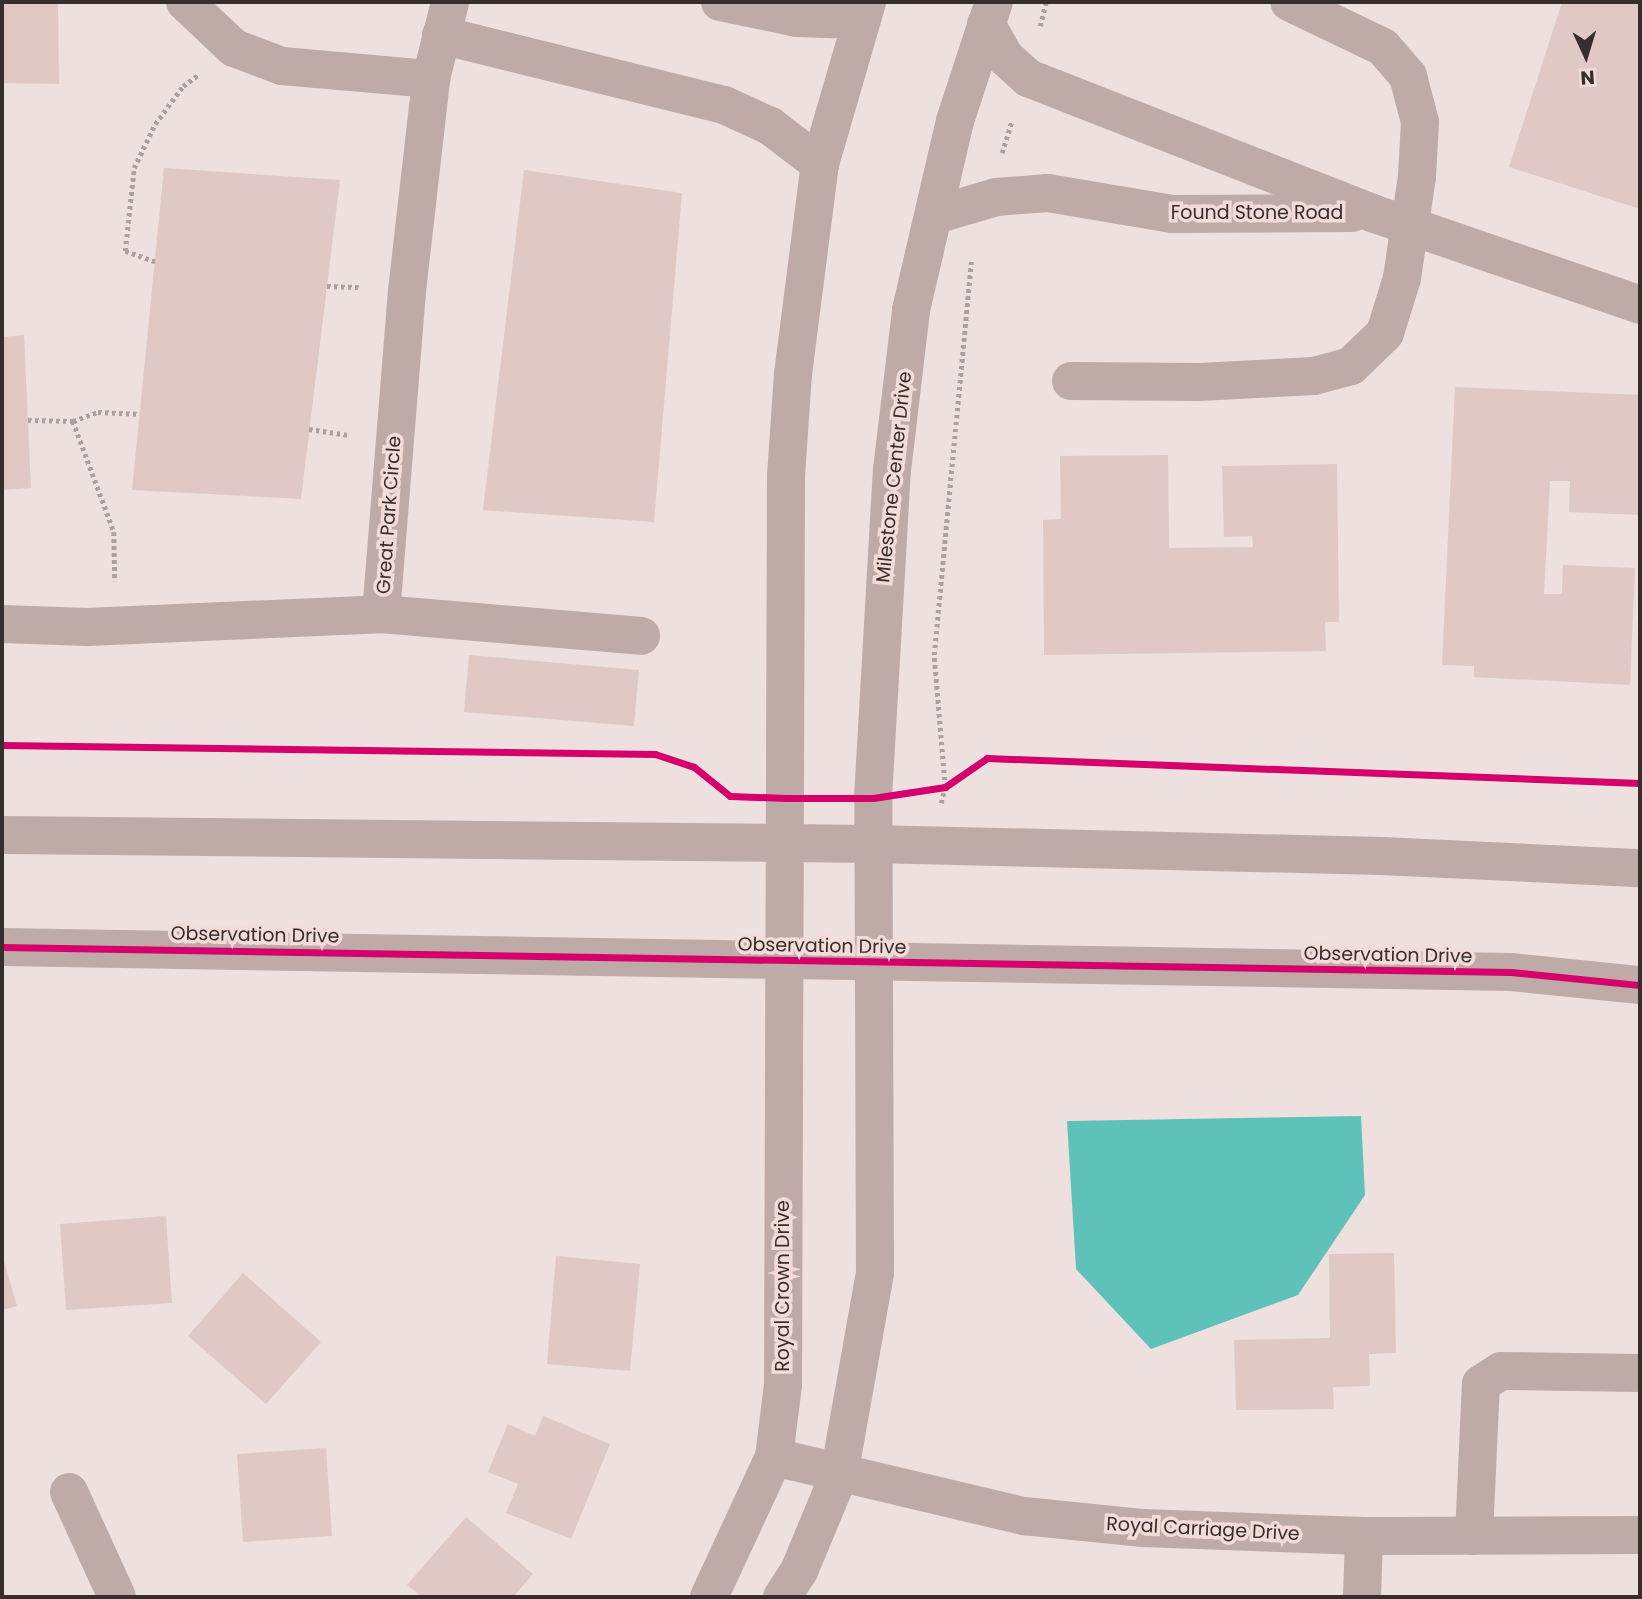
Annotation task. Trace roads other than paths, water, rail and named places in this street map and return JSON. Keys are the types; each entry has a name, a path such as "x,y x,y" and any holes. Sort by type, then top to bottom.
{"street":[{"path":"185,2 234,48 282,66 432,79"},
{"path":"720,2 772,14 833,19 866,4"},
{"path":"1071,381 1314,376 1351,366 1385,333 1402,278 1390,219 1417,177 1420,122 1408,76 1382,47 1289,2"},
{"path":"784,960 786,476 793,374 820,164 866,4"},
{"name":"Found Stone Road","path":"990,13 1006,58 1028,78 1390,219 1640,305"},
{"name":"Milestone Center Drive","path":"873,963 873,798 892,470 911,310 955,121 990,13"},
{"name":"Great Park Circle","path":"2,624 116,626 382,614 407,291 432,79 445,18 724,105 778,131 820,164"},
{"name":"Found Stone Road","path":"935,215 996,197 1048,193 1172,214 1390,219"},
{"path":"382,614 641,636"},
{"path":"2,835 873,844 1382,856 1640,868"},
{"name":"Observation Drive","path":"2,947 1511,972 1640,985"},
{"name":"Royal Crown Drive","path":"709,1597 774,1458 783,1385 784,960"},
{"path":"782,1597 799,1571 839,1475 875,1273 873,963"},
{"path":"1475,1536 1481,1384 1501,1371 1640,1373"},
{"name":"Royal Carriage Drive","path":"774,1458 1024,1516 1143,1528 1364,1536 1640,1535"},
{"path":"69,1492 117,1597"},
{"path":"1362,1597 1364,1536"}],"water":[{"path":"1361,1116 1365,1195 1298,1295 1151,1349 1076,1269 1067,1121"}]}
